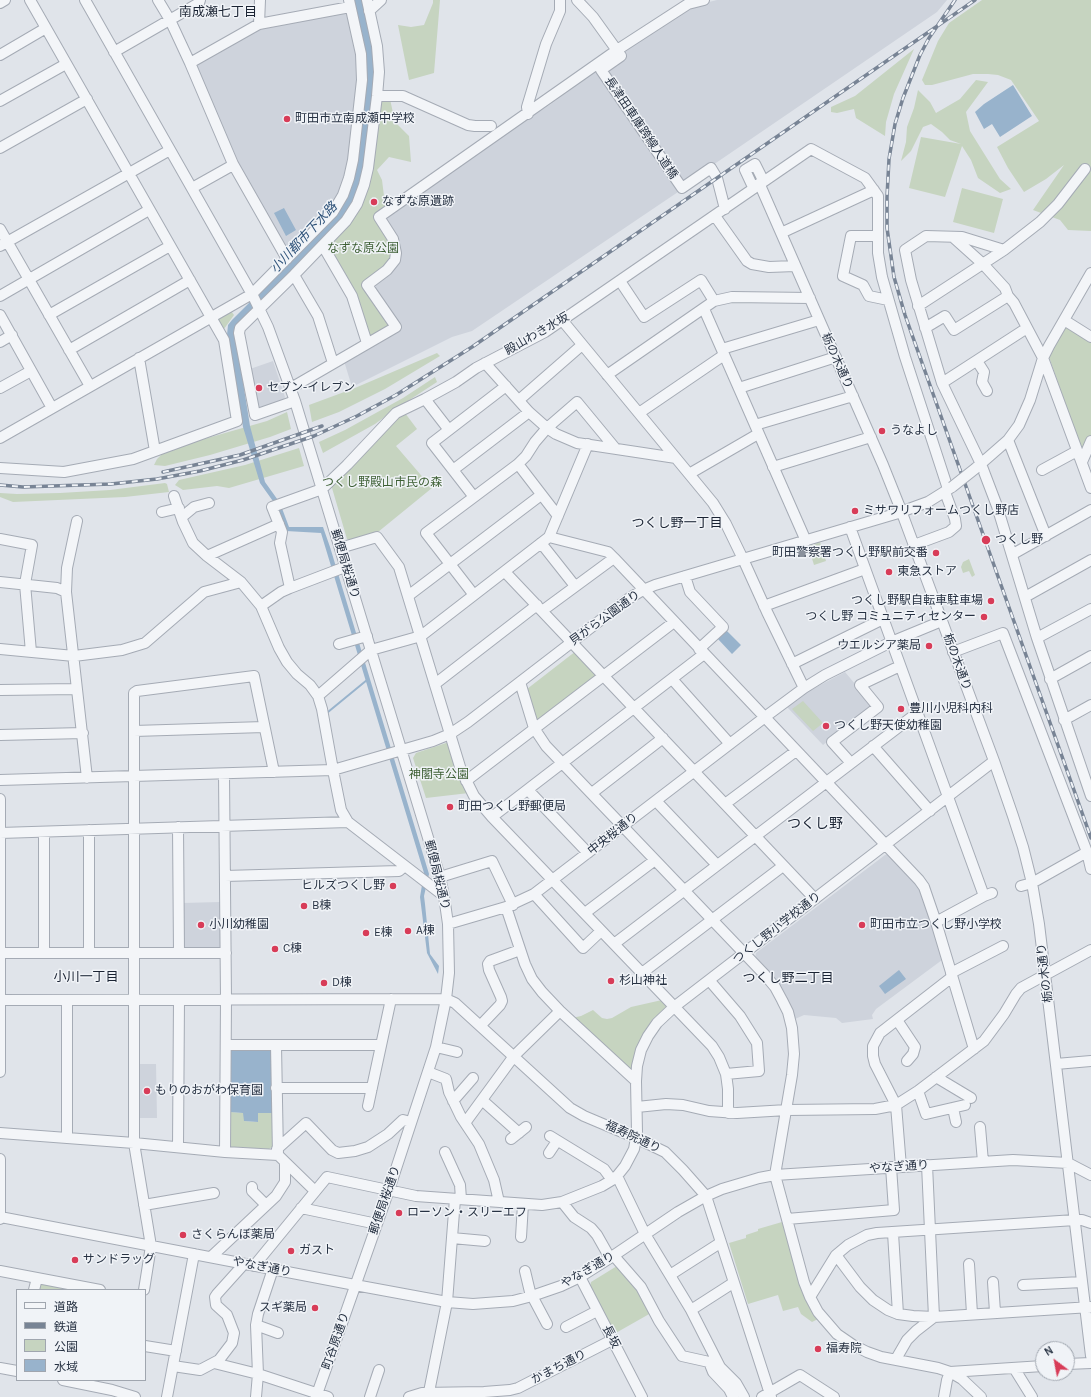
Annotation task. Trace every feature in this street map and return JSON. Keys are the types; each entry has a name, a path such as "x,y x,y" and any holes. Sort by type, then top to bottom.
{"street":[{"path":"0,3 5,0"},
{"path":"0,468 64,472 133,459 237,421 224,340 30,0"},
{"name":"郵便局桜通り","path":"85,0 253,295 268,327 291,388 346,567 359,638 371,650 440,877 444,896 448,924 449,973 446,999 436,1047 389,1190 355,1285"},
{"path":"158,0 170,20 190,63 233,165 287,259"},
{"path":"114,52 199,3 200,0"},
{"path":"259,24 260,0"},
{"path":"295,401 255,415 238,333 240,328 259,308 323,246 357,204 368,168 379,72 377,46 366,0"},
{"path":"369,11 381,0"},
{"path":"528,114 527,107 546,44 560,11 560,0"},
{"path":"577,0 593,18 618,54"},
{"path":"291,388 396,326 367,285 388,270 395,260 396,247 393,239 379,217 618,54 688,4 704,0"},
{"path":"0,438 139,358 253,295 333,212 343,195 353,160 362,80 361,54 350,3 259,24 190,63"},
{"path":"0,55 46,28"},
{"name":"長津田車庫跨線人道橋","path":"618,54 601,70 682,188 712,168 717,178 718,187 725,209"},
{"path":"0,101 66,64"},
{"path":"377,96 403,96 468,125 491,126"},
{"path":"0,148 87,99"},
{"name":"殿山わき水坂","path":"322,489 396,413 425,399 456,382 485,363 545,332 811,149 865,178 874,190"},
{"path":"4,244 170,150"},
{"path":"192,188 233,165"},
{"path":"918,306 1004,250 1034,227 1051,212 1085,169"},
{"name":"栃の木通り","path":"760,185 871,437 902,512 994,761 1013,816 1032,883 1039,924 1082,1282 1088,1307 1091,1356"},
{"path":"781,233 874,190 878,196 878,253 882,277 905,357 948,489 956,519 956,526 949,532 914,545"},
{"path":"0,296 149,210"},
{"path":"333,212 345,220"},
{"path":"715,216 747,261 752,264 769,266 795,266"},
{"path":"0,229 4,244 29,280 90,386"},
{"path":"878,236 851,236 843,276 863,286 869,296 888,300"},
{"path":"1004,250 962,237 954,238 926,236 905,250 918,306 942,383 997,506 1050,679 1091,796"},
{"path":"954,238 983,264 1005,288 1008,296 1014,303 1044,358 1091,488"},
{"path":"49,314 170,246"},
{"path":"323,246 352,296 367,343"},
{"name":"貝がら公園通り","path":"0,780 332,770 433,741 450,734 628,599 644,590 655,585 902,512 928,502 948,489 979,466 1008,440 1019,425 1025,413 1044,358 1091,273"},
{"path":"294,275 318,316 333,363"},
{"path":"69,350 190,280"},
{"path":"620,281 644,317 701,280 714,301"},
{"path":"925,328 944,316 954,330 1008,296"},
{"path":"607,375 714,301 732,297 810,298"},
{"path":"704,309 806,541"},
{"path":"0,315 52,408"},
{"path":"562,320 713,503 723,519 743,559 804,688"},
{"path":"639,413 722,352 819,320"},
{"path":"1064,320 1091,337"},
{"path":"942,383 1027,328"},
{"path":"0,342 12,335"},
{"path":"519,400 582,344"},
{"path":"738,388 836,357"},
{"path":"139,358 155,451"},
{"path":"977,361 984,372 982,382 987,391"},
{"path":"485,363 528,412 547,428 568,440 676,458"},
{"path":"0,388 31,370"},
{"path":"474,497 432,443 506,386"},
{"path":"689,474 756,429 853,396"},
{"path":"425,399 450,430"},
{"path":"474,595 426,533 518,464 526,456 547,428 576,402 615,448"},
{"path":"453,470 528,412"},
{"path":"773,467 871,437"},
{"path":"1008,440 1046,536"},
{"path":"1082,462 1091,441"},
{"path":"318,696 371,650 421,636 545,540 558,516 588,444"},
{"path":"1042,470 1077,451"},
{"path":"518,464 558,516"},
{"path":"290,588 280,543 282,532 272,507 322,489"},
{"path":"408,596 541,495"},
{"path":"174,496 193,542 207,556 241,582 261,606 279,648 287,662 297,674 310,685 318,696 322,709 332,770 341,810 348,822 444,896"},
{"path":"162,512 180,513 194,507 205,507"},
{"path":"1012,554 1091,510"},
{"path":"78,521 67,568 66,592 87,778"},
{"path":"207,556 279,524"},
{"path":"850,527 948,797 988,895 936,922"},
{"path":"340,548 377,537 400,567 450,734 466,780 474,796 492,817 712,1046 720,1057 726,1074 728,1089 728,1113"},
{"path":"0,539 32,545 25,584 31,652"},
{"path":"545,540 608,552 919,880 924,887 936,922 974,1049"},
{"path":"545,540 575,586"},
{"path":"435,684 540,608 575,586 614,558"},
{"path":"1025,597 1091,560"},
{"path":"261,606 281,592 346,567"},
{"path":"764,606 865,569"},
{"path":"505,572 815,899"},
{"path":"492,817 672,679 702,652 723,627 690,592 685,576"},
{"path":"0,582 57,588 66,592"},
{"path":"0,649 74,656 122,650 145,643 204,592 241,582"},
{"path":"1037,638 1091,609"},
{"path":"792,664 883,619"},
{"path":"466,780 674,622"},
{"name":"中央桜通り","path":"448,924 510,906 534,894 764,717 804,688 825,675 891,641 937,623"},
{"path":"954,652 1003,633 1087,852 1091,869"},
{"path":"339,644 359,638"},
{"path":"1050,679 1091,656"},
{"path":"851,763 832,742 878,707 860,685 900,666"},
{"path":"144,1289 152,1246 134,1143 134,693 136,691 254,676 274,772"},
{"path":"672,679 730,744"},
{"path":"520,682 534,728 546,746 713,920 775,987 788,1012 792,1028 794,1054 787,1110 775,1175 804,1282 818,1312 837,1334 853,1345 867,1352 950,1372 962,1379 981,1397"},
{"path":"0,690 77,689"},
{"path":"1064,720 1091,705"},
{"path":"614,944 917,712"},
{"path":"134,731 264,727"},
{"path":"0,735 82,733"},
{"path":"592,793 663,738"},
{"path":"873,746 930,811"},
{"path":"725,804 796,751"},
{"name":"つくし野小学校通り","path":"614,1178 630,1158 636,1138 636,1081 641,1050 657,1023 674,1007 994,761"},
{"path":"224,774 226,953 225,1152"},
{"path":"528,790 588,853"},
{"path":"0,799 0,1072"},
{"path":"656,801 717,865"},
{"path":"0,833 348,822"},
{"path":"178,827 179,953"},
{"path":"89,830 89,953"},
{"path":"44,832 44,953"},
{"path":"1021,886 1032,883 1087,852"},
{"path":"585,913 655,860"},
{"path":"440,877 492,861 510,906 520,950 532,979 547,999 560,1012 636,1081"},
{"path":"225,876 399,871 405,866"},
{"path":"642,973 783,866"},
{"path":"534,894 583,948 601,931"},
{"path":"787,1219 894,1210 896,1105 875,1064 873,1046 880,1033 952,975 1003,946"},
{"path":"481,1025 502,1001 502,996 488,967 490,961 520,950"},
{"path":"637,1107 666,1104 709,1111 737,1113 787,1110 875,1109 896,1105 918,1091 984,1041 1004,1014 1016,994 1028,984 1091,950"},
{"path":"0,953 226,953"},
{"path":"709,980 740,1016 757,1043 759,1071 726,1074"},
{"path":"368,1106 391,999"},
{"path":"0,1000 446,999"},
{"name":"福寿院通り","path":"446,999 460,1005 570,1108 584,1116 657,1147 672,1158 706,1196 767,1396"},
{"path":"67,1000 67,1138"},
{"path":"178,1147 179,1000"},
{"path":"465,1123 514,1056 560,1012"},
{"path":"897,1020 915,1046 913,1054 907,1062"},
{"path":"226,1045 381,1045"},
{"path":"276,1045 277,1152 285,1163 315,1191"},
{"path":"436,1047 457,1052"},
{"path":"1056,1064 1091,1061"},
{"path":"428,1072 446,1079 453,1101 479,1144 494,1180 499,1202"},
{"path":"918,1091 926,1114 952,1108 968,1101 936,1077"},
{"path":"453,1101 473,1078"},
{"path":"276,1088 372,1088"},
{"path":"482,1100 519,1133"},
{"path":"952,1108 956,1122"},
{"path":"0,1133 134,1143 225,1152 277,1152 306,1123 332,1150 338,1153 355,1151 368,1147 388,1134 403,1120 412,1122"},
{"path":"980,1127 983,1162"},
{"path":"549,1153 553,1138 604,1169 614,1178 691,1310 720,1367 736,1384 744,1397"},
{"path":"429,1392 447,1302 452,1238 460,1185 445,1152"},
{"path":"0,1159 0,1218"},
{"name":"やなぎ通り","path":"0,1218 447,1302 473,1304 495,1303 532,1296 562,1286 580,1277 612,1257 678,1212 706,1196 744,1182 775,1175 1013,1160 1068,1164 1091,1175"},
{"path":"211,1257 276,1196 286,1182 285,1163"},
{"path":"927,1165 934,1317"},
{"path":"173,1366 200,1370 219,1360 232,1343 234,1333 227,1315 216,1305 215,1297 249,1265 327,1177 416,1196 542,1205 562,1202 602,1186 614,1178"},
{"path":"252,1187 252,1191 266,1205"},
{"path":"144,1205 207,1192"},
{"path":"562,1202 574,1217 591,1228 597,1234 612,1257 641,1287 659,1321 682,1356 709,1362 713,1372 729,1389 733,1397"},
{"path":"522,1237 524,1204"},
{"path":"301,1208 377,1224"},
{"path":"810,1297 836,1255 848,1245 867,1235 1075,1220 1082,1220 1091,1223"},
{"path":"893,1233 898,1314"},
{"path":"452,1238 485,1240"},
{"path":"670,1275 720,1243"},
{"path":"167,1397 194,1254"},
{"path":"836,1255 860,1287 873,1300 888,1310 898,1314 934,1317 1088,1307"},
{"path":"969,1264 972,1314"},
{"path":"256,1397 258,1374 256,1325 258,1314 273,1270"},
{"path":"0,1271 95,1289"},
{"path":"525,1271 532,1296 547,1324"},
{"name":"長坂","path":"580,1277 642,1397"},
{"path":"34,1289 37,1278"},
{"path":"1023,1285 1036,1280 1082,1282"},
{"path":"994,1282 995,1312"},
{"path":"691,1310 733,1283"},
{"name":"町谷原通り","path":"317,1395 355,1285"},
{"path":"566,1327 597,1311"},
{"path":"896,1360 907,1340 934,1317"},
{"path":"256,1325 278,1333"},
{"name":"かまち通り","path":"410,1397 414,1394 429,1392 484,1395 518,1388 612,1340"},
{"path":"146,1346 176,1352"},
{"path":"214,1363 258,1374 317,1395 328,1397"},
{"path":"1075,1364 1091,1363"},
{"path":"950,1372 1035,1367"},
{"path":"0,1368 16,1371"},
{"path":"1014,1368 1032,1397"},
{"path":"370,1397 379,1370"},
{"path":"944,1397 950,1372"},
{"path":"767,1396 800,1375 834,1397"},
{"path":"66,1381 99,1392 112,1390 135,1397"}],"shaded area":[{"path":"717,0 947,0 937,12 710,167 678,192 472,331 452,337 352,387 344,361 401,329 375,290 388,214 551,104 621,52 689,7"},
{"name":"町田市立南成瀬中学校","path":"344,13 350,16 360,68 349,158 345,177 339,195 330,209 292,251 287,250 245,177 197,67 198,64 259,28"},
{"path":"273,361 285,397 282,402 260,410 256,407 250,369"},
{"name":"つくし野天使幼稚園","path":"845,672 871,703 871,706 823,745 787,707 807,692"},
{"name":"町田市立つくし野小学校","path":"889,854 915,882 923,896 942,960 876,1009 872,1015 873,1019 842,1023 836,1018 804,1015 795,1019 786,996 768,971 755,958 756,953 885,855"},
{"name":"小川幼稚園","path":"220,902 221,948 182,951 182,903"},
{"name":"もりのおがわ保育園","path":"138,1064 156,1064 157,1118 138,1118"}],"green space":[{"path":"433,0 440,0 434,73 409,80 398,25 411,27 424,25"},
{"path":"982,0 1091,0 1091,231 1068,230 1060,220 1033,210 1064,165 1046,179 1024,192 1008,168 997,147 1039,121 1011,80 998,75 973,74 932,85 925,85 922,80 938,41 949,23"},
{"path":"914,49 894,94 886,122 885,136 856,118 854,109 837,113 831,112 831,107 855,96"},
{"path":"976,80 988,82 966,112 970,131 1000,179 1011,189 1000,193 978,178 971,160 962,146 945,197 909,188 921,137 961,144 950,140 931,124 923,127 911,151 901,161 906,142 907,127 914,108 918,90 930,102 936,113 960,99"},
{"name":"なずな原公園","path":"381,99 390,99 395,122 409,136 411,162 389,157 377,170 382,180 384,196 391,206 375,217 392,247 390,261 363,285 389,322 387,328 372,337 369,335 329,248 330,243 350,221"},
{"path":"962,188 1003,199 994,233 953,222"},
{"path":"231,311 234,315 224,329 221,327 217,318"},
{"path":"1066,325 1091,341 1091,435 1085,449 1081,448 1049,357"},
{"path":"437,353 440,356 385,389 339,412 312,422 309,405 355,388"},
{"path":"435,377 437,382 375,424 323,453 319,442 345,430 403,398"},
{"path":"287,412 291,429 210,455 165,466 154,465 162,454 197,441 267,421"},
{"name":"つくし野殿山市民の森","path":"405,413 417,429 396,446 432,488 378,532 350,541 347,539 332,485 397,418"},
{"path":"299,448 304,466 229,488 217,486 183,490 175,485 179,480 245,465"},
{"path":"165,483 167,484 169,492 125,497 13,502 0,497 0,493 60,493 110,490"},
{"path":"820,542 826,561 814,565 808,546"},
{"path":"969,559 975,575 972,577 969,571 963,573 961,567 963,562"},
{"path":"576,651 598,675 537,722 527,689"},
{"path":"803,701 823,723 813,731 792,709"},
{"name":"神閣寺公園","path":"449,743 469,793 426,798 413,758 416,753"},
{"path":"662,1000 666,1004 666,1008 652,1020 643,1034 636,1049 632,1069 629,1070 572,1018 581,1016 593,1010 602,1018 612,1018 631,1007"},
{"path":"230,1112 244,1113 244,1121 258,1122 258,1113 272,1113 272,1147 269,1149 231,1147 229,1144"},
{"path":"782,1222 799,1282 805,1298 818,1319 812,1322 801,1314 798,1307 783,1311 778,1295 748,1304 729,1243 746,1238 746,1235 758,1231 758,1229"},
{"path":"617,1266 639,1290 651,1313 614,1334 590,1287 591,1282"},
{"path":"42,1282 67,1287 66,1289 38,1289 39,1284"}],"water":[{"path":"353,0 362,0 372,43 374,78 363,169 359,188 348,211 333,230 243,320 237,344 250,426 265,482 280,503 289,527 323,527 330,547 429,874 424,896 430,954 439,966 438,974 427,953 420,897 424,873 321,533 286,531 275,504 260,483 243,427 227,335 228,325 232,320 326,226 340,209 366,58 364,43"},
{"path":"1013,85 1032,116 1000,137 992,124 984,129 975,112 984,104"},
{"path":"284,208 296,230 286,236 274,213"},
{"path":"726,630 741,645 732,654 717,638"},
{"path":"899,970 906,979 885,994 879,986"},
{"path":"231,1049 269,1049 271,1051 272,1113 258,1113 258,1122 244,1121 243,1113 230,1112 229,1051"}],"waterway":[{"path":"328,712 367,680"}],"railway":[{"path":"955,0 929,38 920,55 903,98 895,124 889,159 887,197 887,228 894,277 905,315 1091,838"},
{"path":"0,485 23,487 111,484 157,479 200,471 243,460 314,436 357,416 396,395 472,347 975,0"},
{"path":"163,472 240,455 322,426"}],"place":[{"name":"町田市立南成瀬中学校","path":"287,119"},
{"name":"なずな原遺跡","path":"374,202"},
{"name":"セブン-イレブン","path":"259,388"},
{"name":"うなよし","path":"882,431"},
{"name":"ミサワリフォームつくし野店","path":"855,511"},
{"name":"つくし野","path":"986,540"},
{"name":"町田警察署つくし野駅前交番","path":"936,553"},
{"name":"東急ストア","path":"889,572"},
{"name":"つくし野駅自転車駐車場","path":"991,601"},
{"name":"つくし野 コミュニティセンター","path":"984,617"},
{"name":"ウエルシア薬局","path":"929,646"},
{"name":"豊川小児科内科","path":"901,709"},
{"name":"つくし野天使幼稚園","path":"826,726"},
{"name":"町田つくし野郵便局","path":"450,807"},
{"name":"ヒルズつくし野","path":"393,886"},
{"name":"B棟","path":"304,906"},
{"name":"小川幼稚園","path":"201,925"},
{"name":"町田市立つくし野小学校","path":"862,925"},
{"name":"A棟","path":"408,931"},
{"name":"E棟","path":"366,933"},
{"name":"C棟","path":"275,949"},
{"name":"杉山神社","path":"611,981"},
{"name":"D棟","path":"324,983"},
{"name":"もりのおがわ保育園","path":"147,1091"},
{"name":"ローソン・スリーエフ","path":"399,1213"},
{"name":"さくらんぼ薬局","path":"183,1235"},
{"name":"ガスト","path":"291,1251"},
{"name":"サンドラッグ","path":"75,1260"},
{"name":"スギ薬局","path":"315,1308"},
{"name":"福寿院","path":"818,1349"}],"district":[{"name":"南成瀬七丁目","path":"218,12"},
{"name":"つくし野一丁目","path":"677,523"},
{"name":"つくし野","path":"815,824"},
{"name":"小川一丁目","path":"86,977"},
{"name":"つくし野二丁目","path":"788,978"}],"water label":[{"name":"小川都市下水路","path":"304,238"}]}
